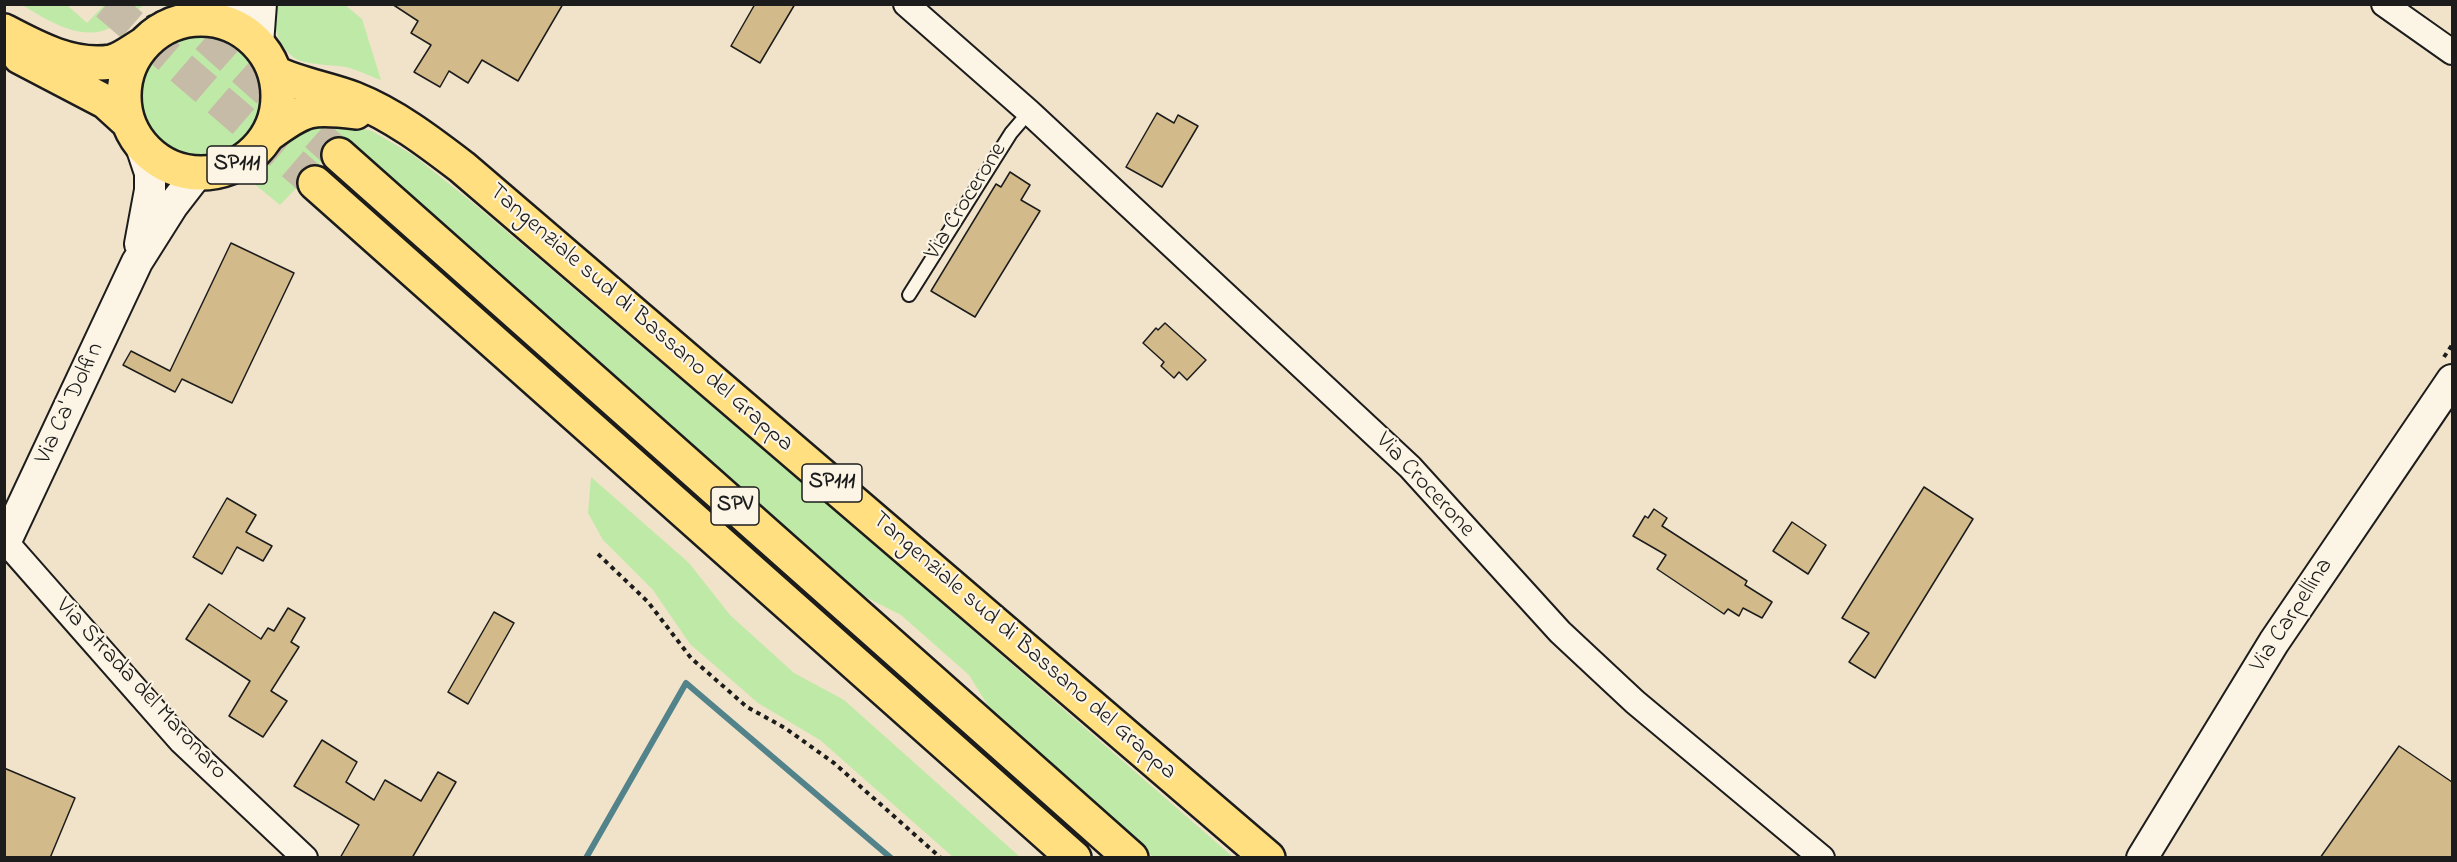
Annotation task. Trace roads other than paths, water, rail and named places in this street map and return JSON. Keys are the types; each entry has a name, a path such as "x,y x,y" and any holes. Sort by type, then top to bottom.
{"main road":[{"name":"Tangenziale sud di Bassano del Grappa","path":"4,31 42,51 85,62 113,62 143,33 223,12 237,28 258,44 268,58 275,73 278,94 276,115 268,134 255,151 238,164 218,172 197,174 175,169 155,158 105,102 52,76 12,53 4,45"},
{"name":"Tangenziale sud di Bassano del Grappa","path":"134,132 124,100 126,79 143,33"},
{"name":"Tangenziale sud di Bassano del Grappa","path":"275,73 286,79 354,99 390,116 409,127 462,167 1268,858"},
{"name":"Tangenziale sud di Bassano del Grappa","path":"268,134 294,116 321,108 390,116"},
{"name":"SPV","path":"339,156 1131,858"},
{"name":"SPV","path":"315,183 1074,858"}],"street":[{"path":"258,44 261,4"},
{"name":"Via Crocerone","path":"906,4 1029,112 1410,467 1560,632 1635,702 1822,858"},
{"path":"2384,4 2452,52"},
{"name":"Via Ca' Dolfin","path":"134,132 150,172 150,190 136,262"},
{"name":"Via Ca' Dolfin","path":"5,543 136,262 173,205 197,174"},
{"name":"Via Carpellina","path":"2142,858 2274,642 2452,380"},
{"name":"Via Strada del Maronaro","path":"5,543 181,741 305,858"}],"lane":[{"name":"Via Crocerone","path":"909,296 1011,133 1029,112"}],"waterway":[{"path":"586,858 686,683 891,858"}],"tunnel":[{"path":"107,4 315,183"},
{"path":"170,4 339,155"}]}
